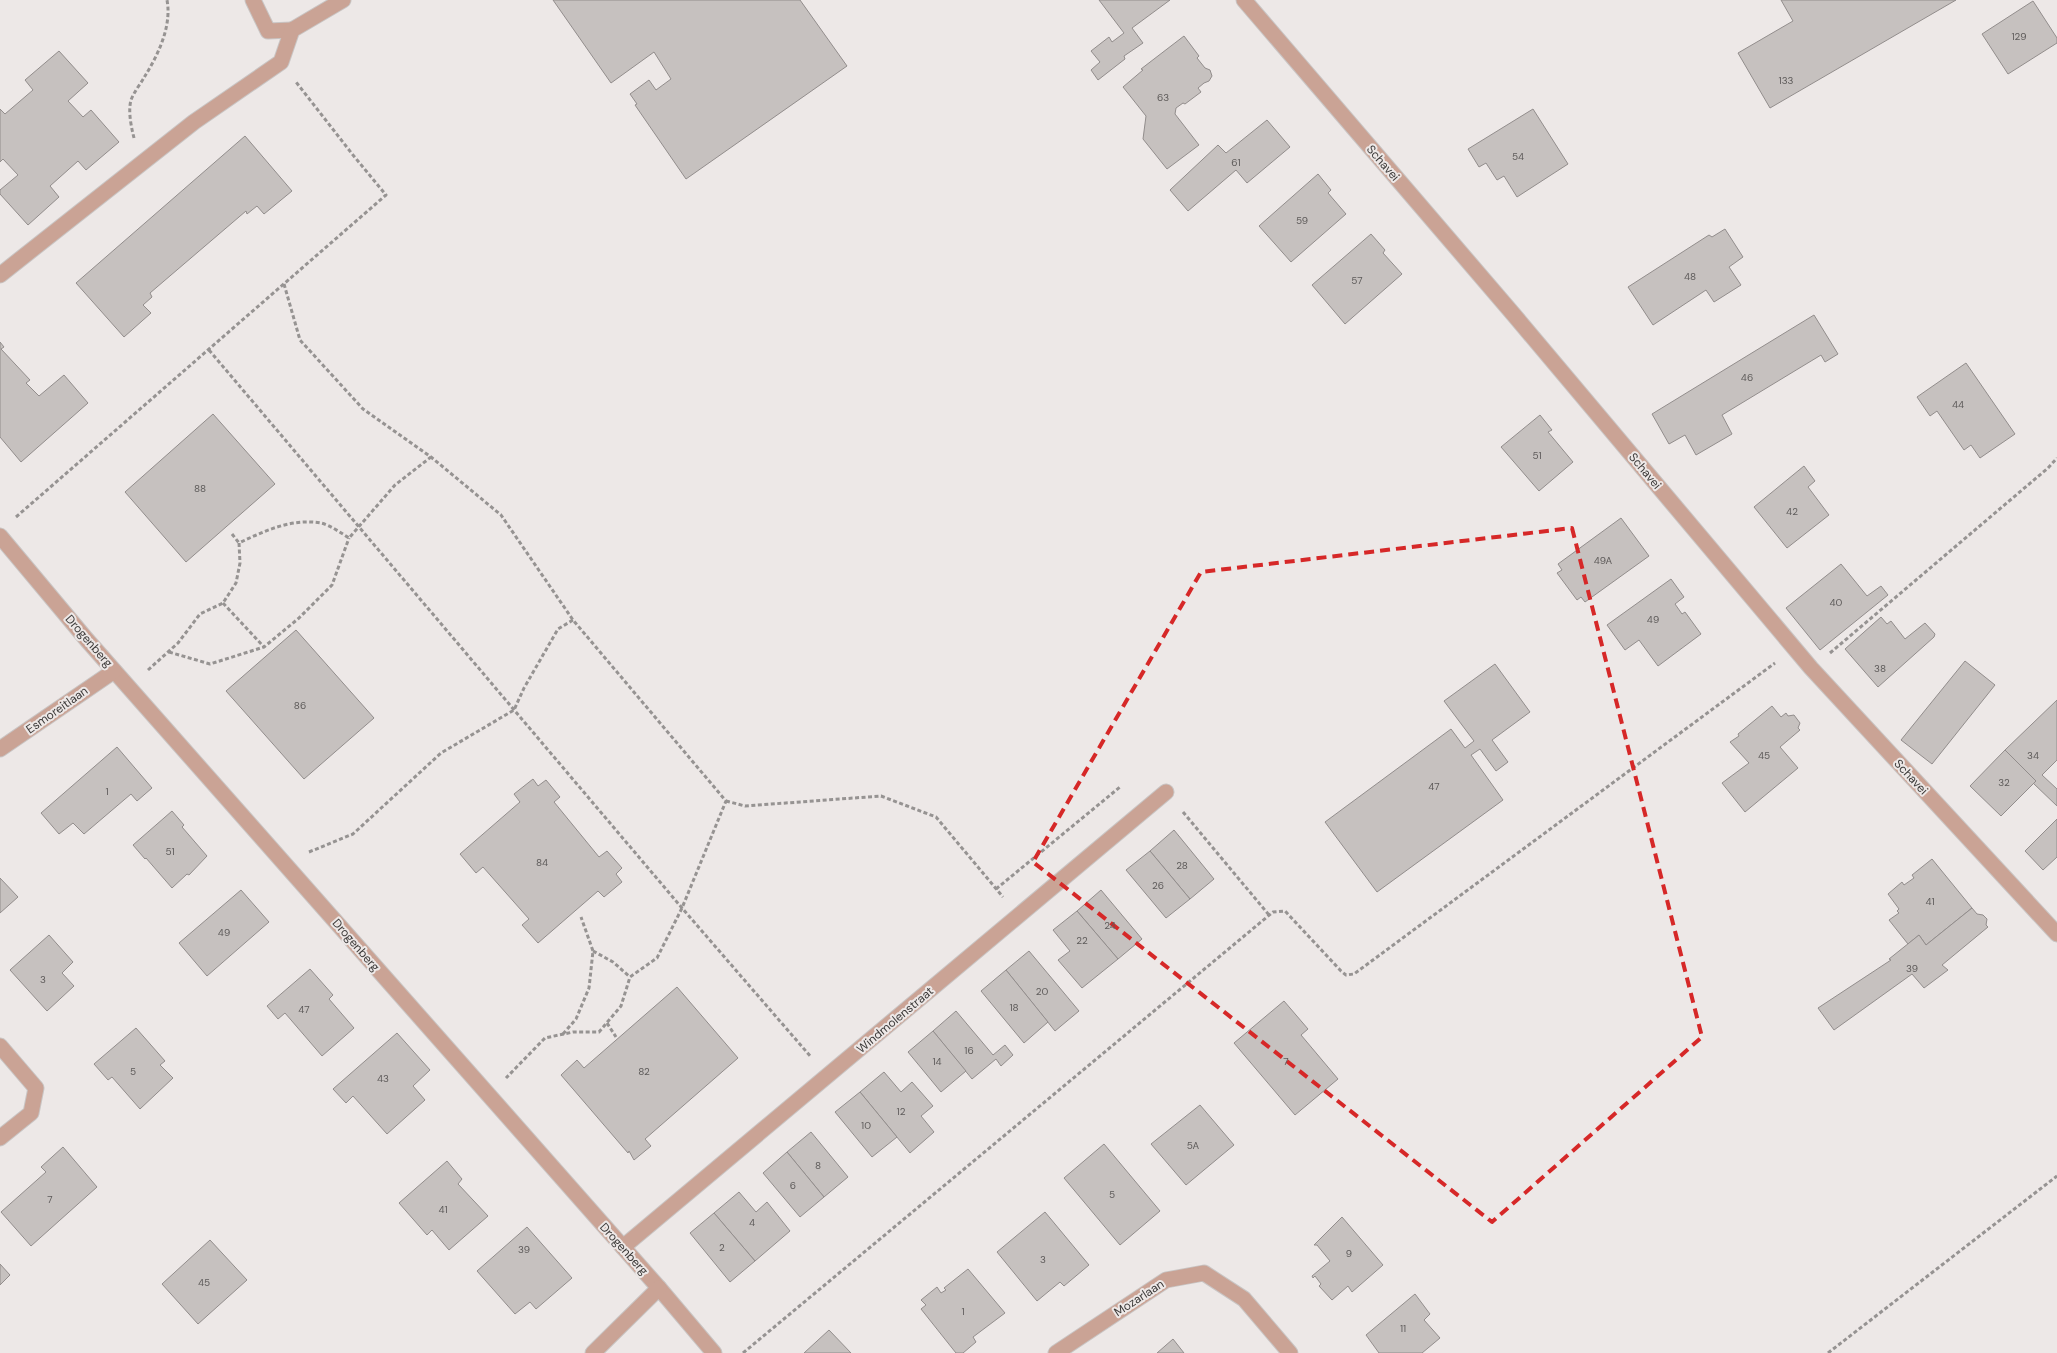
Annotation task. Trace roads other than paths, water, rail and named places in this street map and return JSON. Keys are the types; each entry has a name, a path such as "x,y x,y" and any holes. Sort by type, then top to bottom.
{"street":[{"path":"253,0 268,31 292,30 343,0"},
{"name":"Schavei","path":"1244,0 1514,314 1794,649 2057,934"},
{"path":"0,275 194,122 281,62 292,30"},
{"name":"Drogenberg","path":"0,536 114,671 623,1247 714,1353"},
{"name":"Esmoreitlaan","path":"0,749 114,671"},
{"name":"Windmolenstraat","path":"623,1247 1166,792"},
{"path":"0,1046 36,1088 31,1113 0,1138"},
{"name":"Mozarlaan","path":"1056,1353 1166,1280 1204,1274 1244,1299 1290,1353"},
{"path":"593,1353 659,1288"}]}
